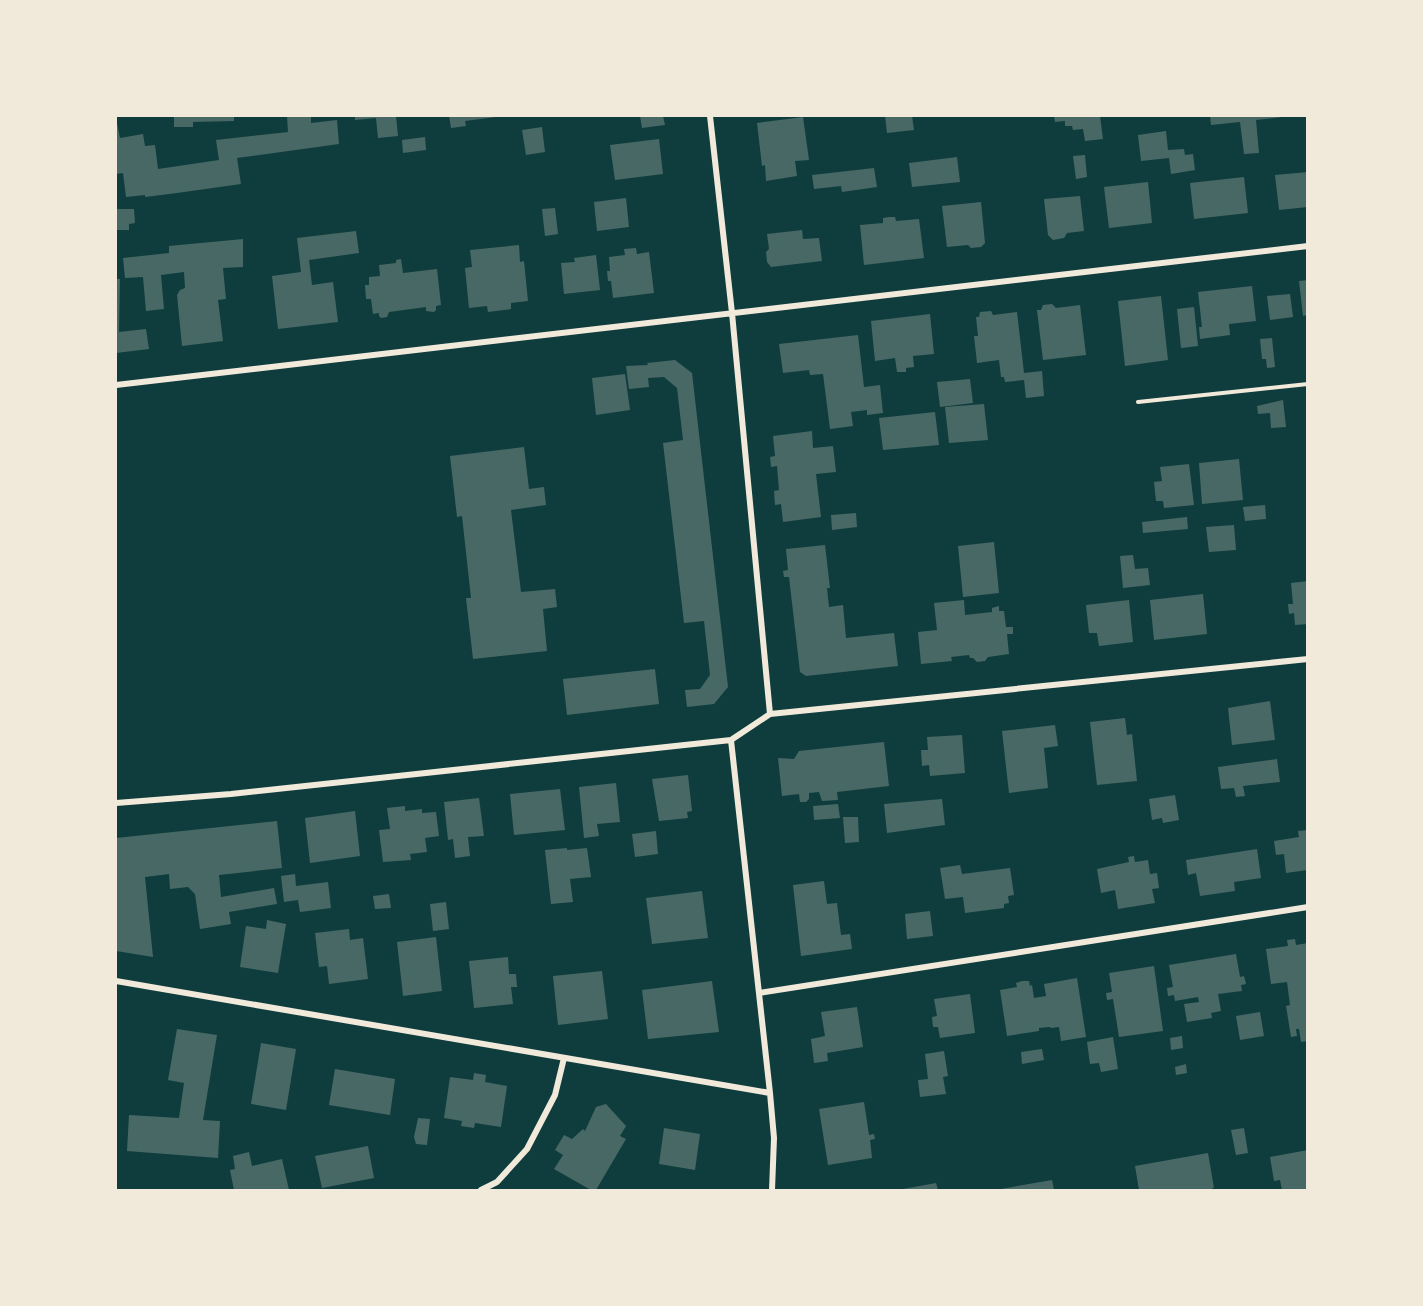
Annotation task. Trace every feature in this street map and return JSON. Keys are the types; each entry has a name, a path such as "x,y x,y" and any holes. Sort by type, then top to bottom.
{"street":[{"path":"710,116 732,313 770,714"},
{"path":"116,385 1308,246"},
{"path":"116,803 231,794 730,740 770,714 1308,659"},
{"path":"730,740 770,1093 774,1138 772,1191"},
{"path":"759,993 1308,907"},
{"path":"116,981 770,1093"},
{"path":"482,1191 497,1182 527,1149 555,1095 564,1058"}],"path":[{"path":"1138,402 1308,384"}],"building":[{"path":"174,116 234,116 234,121 193,122 193,127 174,127"},
{"path":"287,116 311,116 311,123 337,120 339,144 237,158 241,184 177,193 126,197 123,173 116,174 116,118 120,138 143,134 145,146 155,145 158,169 219,160 216,140 288,132"},
{"path":"355,116 396,116 398,136 378,138 376,118 355,120"},
{"path":"449,116 496,117 465,121 466,126 451,128"},
{"path":"640,116 663,116 665,125 642,128"},
{"path":"885,116 912,116 914,130 887,133"},
{"path":"1054,116 1100,116 1103,139 1085,141 1083,129 1073,130 1072,126 1065,126 1065,121 1055,122"},
{"path":"1210,116 1282,117 1256,120 1259,153 1244,154 1240,122 1211,125"},
{"path":"803,117 809,160 795,161 797,176 766,181 757,123"},
{"path":"542,127 545,152 526,155 522,130"},
{"path":"1166,131 1168,150 1184,149 1185,155 1193,154 1195,170 1171,174 1169,158 1141,161 1138,135"},
{"path":"425,137 426,150 403,153 402,140"},
{"path":"659,139 663,174 615,180 610,145"},
{"path":"1085,155 1087,177 1076,179 1073,156"},
{"path":"957,157 960,182 912,187 909,163"},
{"path":"874,168 877,187 842,192 841,186 814,189 812,175"},
{"path":"1308,172 1308,207 1279,210 1275,175"},
{"path":"1244,177 1248,213 1194,219 1190,183"},
{"path":"1148,182 1152,223 1109,228 1104,187"},
{"path":"1080,196 1084,231 1067,233 1064,238 1053,240 1048,235 1044,199"},
{"path":"626,198 629,227 597,231 594,202"},
{"path":"981,202 985,243 981,247 971,248 968,245 947,247 942,206"},
{"path":"555,208 558,234 545,236 542,209"},
{"path":"116,209 134,209 135,223 129,224 129,230 116,230"},
{"path":"895,217 896,221 919,219 924,258 864,265 860,225 883,223 883,218"},
{"path":"802,230 803,239 819,238 822,261 771,267 767,262 766,252 769,249 767,234"},
{"path":"356,231 359,253 309,260 312,285 333,282 338,322 278,329 272,276 301,272 297,238"},
{"path":"243,239 243,267 223,268 226,299 218,300 223,341 182,346 177,295 185,288 184,272 161,275 164,309 146,311 143,277 125,278 123,258 169,253 169,246"},
{"path":"519,245 520,262 524,261 528,301 511,303 511,309 488,312 487,306 469,308 465,268 472,267 470,250"},
{"path":"636,248 637,254 649,252 654,293 613,298 607,271 610,271 609,257 625,255 624,249"},
{"path":"596,255 600,290 564,294 561,263 575,262 574,258"},
{"path":"401,259 403,273 437,269 441,305 436,306 434,312 426,311 426,307 389,312 387,317 381,318 379,313 373,314 371,299 366,299 365,285 369,285 369,277 380,276 379,265 396,263 396,260"},
{"path":"116,279 120,279 119,332 146,329 149,349 116,353"},
{"path":"1308,280 1308,315 1303,316 1299,281"},
{"path":"1252,286 1256,321 1229,324 1230,335 1200,339 1199,327 1202,327 1198,292"},
{"path":"1290,294 1293,317 1270,320 1267,296"},
{"path":"1161,296 1168,360 1125,366 1118,301"},
{"path":"1052,304 1056,308 1080,305 1086,355 1043,360 1037,310 1041,310 1043,305"},
{"path":"1194,307 1198,346 1181,348 1177,309"},
{"path":"991,311 993,315 1017,312 1024,373 1042,371 1044,396 1026,398 1024,380 1005,382 1004,377 1001,377 999,360 977,363 974,336 978,336 976,317 979,317 980,312"},
{"path":"930,314 934,354 913,356 914,367 906,368 906,372 897,372 895,358 875,361 871,321"},
{"path":"858,335 864,387 880,385 883,413 867,415 867,410 851,412 853,426 830,429 823,374 810,375 809,370 783,373 779,344"},
{"path":"1272,338 1275,367 1267,368 1266,359 1262,359 1260,339"},
{"path":"675,360 692,373 728,687 714,704 687,707 685,690 700,689 710,675 704,621 684,623 663,443 683,440 677,388 664,377 648,378 649,387 629,389 626,366"},
{"path":"625,374 630,410 596,415 592,378"},
{"path":"970,379 973,403 940,407 937,382"},
{"path":"1283,400 1286,427 1271,428 1270,413 1258,414 1257,406"},
{"path":"984,404 988,440 949,443 945,407"},
{"path":"935,412 939,445 883,450 879,418"},
{"path":"812,431 813,448 833,446 836,472 816,474 821,517 783,522 781,504 775,505 774,491 779,490 777,466 771,467 770,457 775,456 773,436"},
{"path":"524,447 529,489 544,487 546,505 511,510 521,592 555,589 557,607 543,609 547,651 473,659 466,598 471,598 462,516 457,517 450,456"},
{"path":"1239,459 1243,500 1202,504 1199,463"},
{"path":"1189,464 1194,505 1164,508 1163,501 1156,501 1154,482 1162,481 1160,467"},
{"path":"1265,505 1266,519 1245,521 1243,507"},
{"path":"856,513 857,527 832,530 831,515"},
{"path":"1187,517 1188,529 1143,533 1142,522"},
{"path":"1234,525 1236,550 1209,552 1206,527"},
{"path":"994,542 999,593 963,597 958,546"},
{"path":"825,545 830,588 827,588 829,607 843,605 846,638 894,633 898,666 806,676 800,672 789,577 784,577 783,571 788,570 786,549"},
{"path":"1133,555 1135,569 1148,568 1150,585 1123,588 1120,556"},
{"path":"1308,581 1308,624 1295,625 1294,613 1289,614 1288,604 1293,604 1291,583"},
{"path":"1203,594 1207,634 1154,640 1150,600"},
{"path":"964,600 965,615 992,612 992,608 999,606 999,611 1004,611 1006,627 1013,627 1013,634 1007,634 1009,654 988,657 985,661 977,662 969,655 951,657 952,661 921,664 918,632 937,630 934,603"},
{"path":"1129,600 1133,642 1099,646 1097,633 1089,633 1086,605"},
{"path":"655,669 659,704 567,715 563,679"},
{"path":"1270,701 1275,740 1232,745 1228,708"},
{"path":"1125,718 1127,735 1132,734 1137,781 1097,785 1090,722"},
{"path":"1055,725 1058,746 1044,748 1048,788 1009,793 1002,731"},
{"path":"962,735 965,773 930,776 929,765 922,766 921,750 928,750 927,737"},
{"path":"884,742 889,786 837,792 838,800 822,801 819,792 809,793 809,799 806,802 800,802 799,794 782,796 778,758 794,759 799,751"},
{"path":"1277,759 1280,782 1243,786 1245,796 1236,797 1234,788 1221,789 1218,767"},
{"path":"688,775 692,811 687,812 688,818 659,821 652,779"},
{"path":"616,783 620,822 597,824 599,836 584,838 579,787"},
{"path":"560,789 565,830 514,835 510,794"},
{"path":"1175,795 1179,820 1163,823 1162,818 1152,820 1149,799"},
{"path":"479,798 484,836 468,837 470,856 455,858 453,839 448,840 444,802"},
{"path":"942,799 945,825 887,833 884,804"},
{"path":"838,804 840,818 814,820 813,806"},
{"path":"405,806 405,811 422,809 422,813 436,812 439,836 425,838 427,852 410,854 411,860 383,862 379,830 390,829 387,808"},
{"path":"355,811 360,856 310,863 305,818"},
{"path":"843,817 858,817 859,842 845,843"},
{"path":"277,821 282,868 219,875 221,897 274,888 277,904 229,912 231,924 200,929 195,894 188,887 170,889 169,874 145,877 153,957 116,951 116,838"},
{"path":"1308,830 1308,870 1286,873 1284,854 1276,855 1274,841 1299,837 1298,831"},
{"path":"656,831 658,854 635,857 632,834"},
{"path":"567,848 567,850 587,848 591,877 570,879 573,902 551,904 545,850"},
{"path":"1257,849 1261,878 1234,882 1235,891 1200,896 1196,873 1188,875 1186,860"},
{"path":"1134,856 1135,862 1148,860 1150,874 1157,873 1159,888 1152,889 1155,903 1118,909 1115,890 1101,893 1097,869 1129,862 1128,857"},
{"path":"960,865 962,874 1010,868 1014,895 1008,896 1009,903 1004,904 1004,908 965,913 963,897 945,899 940,868"},
{"path":"295,874 296,886 328,882 331,908 300,912 298,900 284,902 281,876"},
{"path":"824,881 827,904 837,903 841,935 850,934 852,949 801,956 793,885"},
{"path":"702,891 708,938 652,944 646,898"},
{"path":"389,894 391,908 375,909 373,896"},
{"path":"446,902 449,929 433,931 430,904"},
{"path":"930,911 933,936 907,939 905,914"},
{"path":"267,920 286,924 278,973 240,967 246,926 266,929"},
{"path":"349,929 350,940 363,938 368,979 329,984 327,966 319,967 315,933"},
{"path":"436,937 442,991 403,996 397,942"},
{"path":"1295,939 1296,945 1308,943 1308,1041 1301,1042 1299,1029 1296,1029 1297,1036 1291,1037 1286,1006 1290,1005 1287,982 1271,984 1266,949 1288,946 1287,940"},
{"path":"1236,954 1240,977 1244,976 1246,984 1241,985 1242,991 1218,994 1221,1011 1211,1013 1212,1018 1187,1022 1184,1004 1199,1002 1198,997 1175,1001 1174,995 1168,996 1167,988 1173,987 1169,965"},
{"path":"508,957 509,974 516,974 517,987 511,987 513,1004 474,1008 469,961"},
{"path":"1154,966 1163,1031 1119,1037 1113,999 1107,1000 1106,993 1112,992 1109,973"},
{"path":"602,971 608,1019 558,1025 553,976"},
{"path":"1077,978 1086,1037 1061,1041 1059,1027 1039,1028 1039,1031 1007,1036 1000,990 1017,987 1016,983 1029,981 1034,998 1046,996 1044,984"},
{"path":"712,981 719,1032 648,1039 642,990"},
{"path":"970,994 975,1033 940,1038 938,1027 933,1027 932,1017 937,1016 934,999"},
{"path":"857,1007 863,1047 827,1053 828,1061 814,1063 811,1039 825,1036 821,1012"},
{"path":"1260,1012 1264,1036 1240,1040 1236,1016"},
{"path":"177,1029 217,1035 203,1120 220,1121 218,1158 127,1151 129,1115 179,1118 184,1083 168,1080"},
{"path":"1182,1036 1183,1048 1171,1050 1170,1038"},
{"path":"1113,1037 1118,1069 1101,1072 1099,1063 1090,1064 1087,1042"},
{"path":"261,1043 296,1049 286,1110 251,1104"},
{"path":"1042,1049 1044,1060 1022,1064 1021,1052"},
{"path":"944,1051 948,1076 943,1077 946,1094 920,1097 918,1080 928,1079 925,1054"},
{"path":"1186,1064 1187,1073 1176,1075 1175,1067"},
{"path":"335,1069 395,1079 390,1115 329,1105"},
{"path":"474,1073 486,1075 485,1082 507,1086 501,1127 475,1123 474,1128 461,1126 462,1121 444,1118 450,1077 473,1080"},
{"path":"864,1102 869,1135 874,1134 875,1139 870,1140 872,1158 828,1165 819,1109"},
{"path":"606,1104 626,1126 620,1136 626,1139 596,1190 591,1190 554,1169 563,1155 555,1150 564,1135 572,1139 583,1129 585,1131 596,1107"},
{"path":"418,1118 430,1119 427,1145 416,1144 414,1137"},
{"path":"664,1128 700,1134 695,1170 659,1164"},
{"path":"1244,1128 1248,1153 1236,1155 1231,1130"},
{"path":"368,1146 374,1178 322,1188 315,1156"},
{"path":"1308,1150 1308,1189 1282,1190 1280,1180 1274,1181 1270,1157"},
{"path":"249,1152 252,1166 282,1159 289,1190 234,1190 230,1170 235,1169 233,1156"},
{"path":"1208,1153 1213,1190 1139,1190 1135,1166"},
{"path":"1052,1180 1054,1190 1001,1190 1001,1189"},
{"path":"936,1183 938,1190 903,1189"}]}
